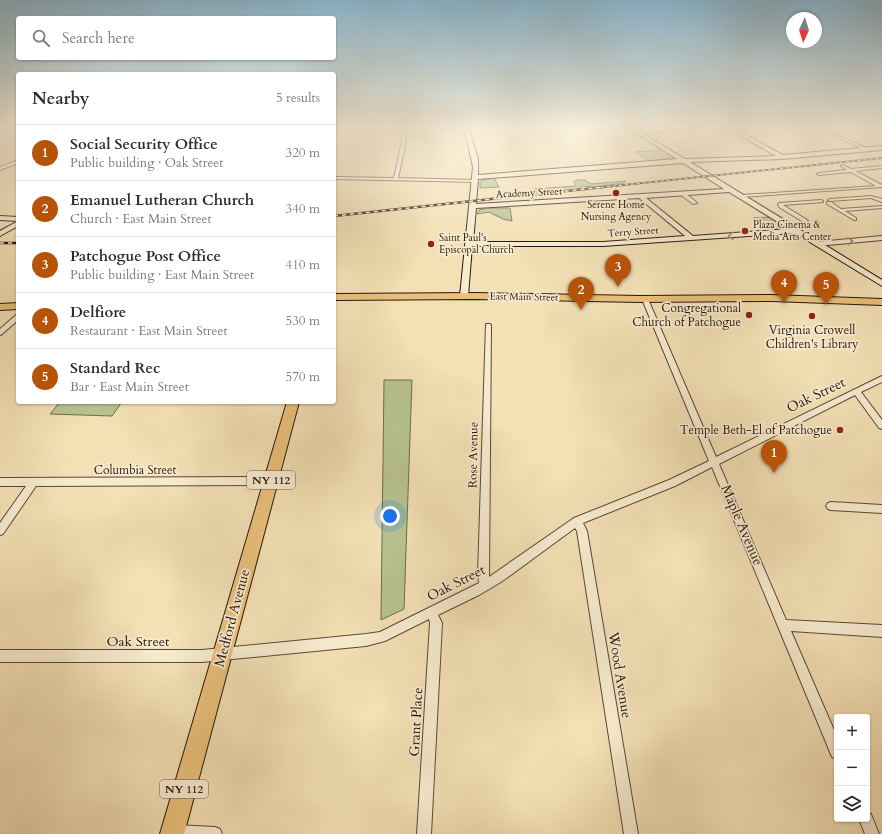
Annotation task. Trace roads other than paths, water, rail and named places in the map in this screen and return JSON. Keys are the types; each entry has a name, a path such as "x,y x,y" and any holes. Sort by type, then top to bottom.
{"main road":[{"name":"East Main Street","path":"336,297 464,296 645,299 772,298 882,302"},
{"path":"0,307 16,306"},
{"name":"Medford Avenue","path":"172,833 291,404"}],"street":[{"path":"396,179 399,166"},
{"path":"464,296 470,244 475,166"},
{"path":"336,178 475,179 628,166"},
{"path":"694,166 882,284"},
{"path":"842,166 881,188"},
{"path":"819,174 882,167"},
{"path":"742,196 881,188"},
{"name":"Academy Street","path":"472,206 731,190"},
{"path":"811,191 822,200"},
{"path":"682,193 695,202"},
{"path":"640,196 691,238"},
{"path":"805,221 780,204 822,200 830,202 871,197 882,201"},
{"path":"830,202 854,219"},
{"path":"841,210 882,207"},
{"path":"0,218 16,219"},
{"path":"0,234 16,224"},
{"name":"Terry Street","path":"470,244 603,244 798,232"},
{"path":"817,244 882,238"},
{"name":"Maple Avenue","path":"645,299 836,750"},
{"path":"0,333 16,318"},
{"name":"Rose Avenue","path":"485,585 483,574 488,325"},
{"name":"Oak Street","path":"0,656 173,656 222,654 374,639 388,635 508,572 577,521 662,487 882,379"},
{"path":"857,392 882,426"},
{"name":"Columbia Street","path":"0,482 271,481"},
{"path":"0,531 34,482"},
{"path":"831,506 882,509"},
{"name":"Wood Avenue","path":"577,521 582,531 631,834"},
{"name":"Grant Place","path":"424,834 436,623 432,612"},
{"path":"784,625 882,631"},
{"path":"867,822 872,834"},
{"path":"172,833 215,834"}],"railway":[{"path":"595,188 806,166"},
{"path":"336,216 604,187"},
{"path":"0,243 16,243"}],"place":[{"name":"Serene Home Nursing Agency","path":"616,193"},
{"name":"Plaza Cinema & Media Arts Center","path":"745,231"},
{"name":"Saint Paul's Episcopal Church","path":"431,244"},
{"name":"Patchogue Post Office","path":"618,287"},
{"name":"Delfiore","path":"784,303"},
{"name":"Standard Rec","path":"826,305"},
{"name":"Emanuel Lutheran Church","path":"581,310"},
{"name":"Congregational Church of Patchogue","path":"749,315"},
{"name":"Virginia Crowell Children's Library","path":"812,316"},
{"name":"Temple Beth-El of Patchogue","path":"840,430"},
{"name":"Social Security Office","path":"774,473"}]}
